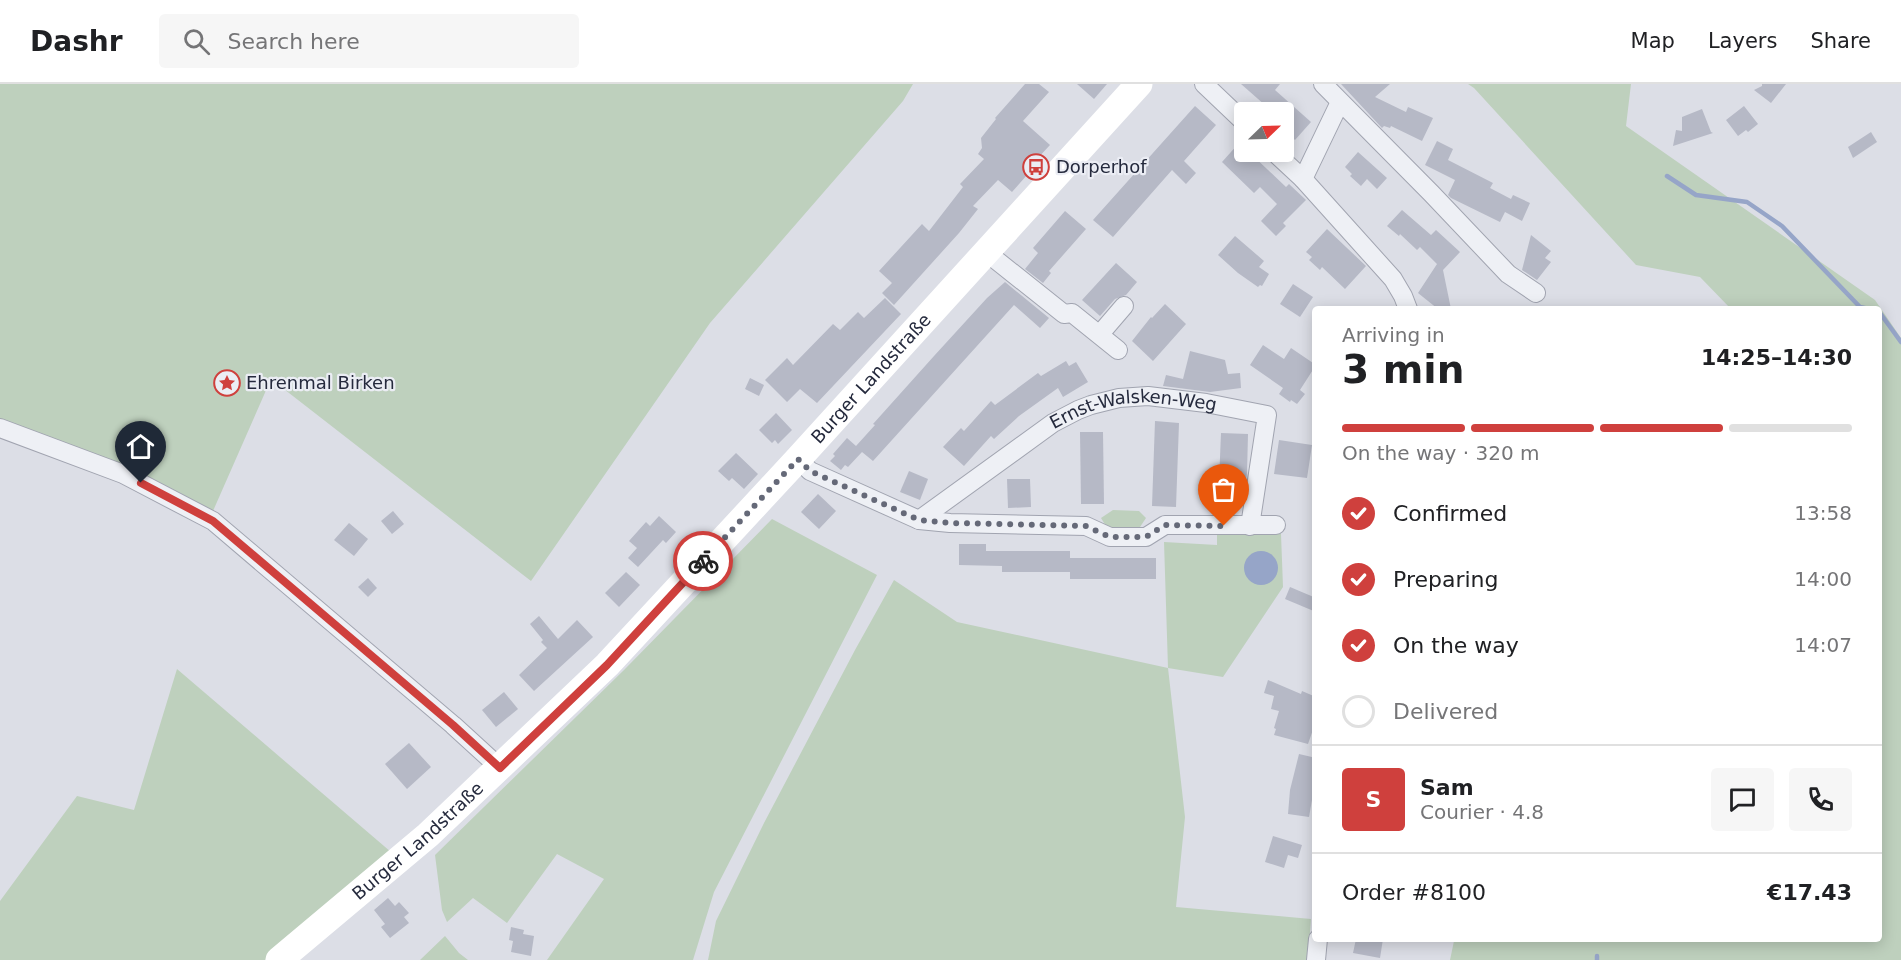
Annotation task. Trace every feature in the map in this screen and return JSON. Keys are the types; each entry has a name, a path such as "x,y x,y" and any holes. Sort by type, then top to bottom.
{"main road":[{"name":"Burger Landstraße","path":"279,960 411,850 607,665 798,459 1138,84"}],"street":[{"path":"1204,84 1234,113"},
{"path":"1323,84 1508,274 1536,293"},
{"path":"1302,179 1340,102"},
{"path":"1285,162 1393,279 1407,306"},
{"path":"986,252 1064,314 1072,313 1118,350"},
{"path":"1100,334 1124,306"},
{"name":"Ernst-Walsken-Weg","path":"919,520 1066,416 1100,402 1148,396 1206,403 1267,416 1250,526"},
{"path":"0,428 123,474 213,521 453,725 500,768"},
{"path":"798,459 810,471 919,520 950,523 1086,526 1110,537 1146,537 1165,525 1276,525"},
{"path":"1316,960 1318,942"}],"green space":[{"path":"0,84 913,84 903,101 710,323 531,581 271,379 213,511 0,420"},
{"path":"1468,84 1631,84 1626,126 1875,300 1879,306 1728,306 1700,277 1636,265"},
{"path":"1882,310 1901,338 1901,960 1450,960 1454,942 1882,942"},
{"path":"1113,510 1139,511 1146,518 1138,530 1109,531 1101,518"},
{"path":"772,519 877,575 714,892 693,960 547,960 604,879 557,854 507,923 473,898 447,922 442,910 435,855 624,670"},
{"path":"1217,534 1281,534 1283,587 1223,677 1168,668 1164,542 1217,545"},
{"path":"894,580 957,622 1168,668 1185,817 1176,907 1311,919 1308,960 708,960 716,921 764,823"},
{"path":"177,669 391,852 265,960 0,960 0,901 77,796 134,810"},
{"path":"445,936 468,960 420,960"}],"water":[{"path":"1261,551 1273,556 1278,568 1273,580 1261,585 1249,580 1244,568 1249,556"}],"building":[{"path":"1025,84 1039,84 1049,92 1023,121 1050,145 1024,173 1027,175 1012,192 998,180 973,206 978,209 959,233 894,305 882,293 892,283 879,271 922,224 929,231 963,187 960,184 984,159 978,154 982,148 981,138"},
{"path":"1077,84 1107,84 1094,99"},
{"path":"1241,84 1280,84 1275,90 1288,102 1262,102"},
{"path":"1341,84 1390,84 1375,97 1406,112 1408,107 1433,118 1422,141 1391,126 1382,128"},
{"path":"1762,84 1786,84 1771,103 1754,90"},
{"path":"1195,106 1216,125 1184,161 1196,173 1186,184 1172,170 1113,237 1093,220"},
{"path":"1744,106 1758,124 1738,136 1726,120"},
{"path":"1294,107 1311,122 1294,139"},
{"path":"1702,109 1713,133 1673,146 1676,130 1682,131 1682,117"},
{"path":"1871,132 1877,142 1853,158 1848,147"},
{"path":"1437,141 1453,149 1448,160 1493,183 1490,188 1511,199 1513,195 1530,203 1522,221 1505,212 1500,222 1451,198 1448,195 1455,180 1425,165"},
{"path":"1234,149 1234,162 1260,162 1286,187 1289,184 1306,200 1283,223 1286,226 1276,236 1261,221 1277,204 1260,187 1254,193 1222,162"},
{"path":"1358,152 1387,178 1377,189 1367,179 1361,186 1350,176 1352,174 1345,167"},
{"path":"1402,210 1431,235 1436,230 1460,252 1443,270 1450,306 1434,306 1418,293 1437,264 1420,247 1417,250 1400,234 1399,236 1387,226"},
{"path":"1065,211 1086,229 1049,271 1051,273 1043,283 1025,269 1038,253 1033,248"},
{"path":"1327,229 1366,266 1345,289 1322,267 1320,270 1309,260 1312,257 1306,252"},
{"path":"1531,235 1551,251 1545,258 1551,262 1537,280 1522,270"},
{"path":"1235,236 1264,261 1259,267 1269,274 1262,286 1258,287 1238,273 1218,255"},
{"path":"1116,263 1137,282 1126,295 1115,299 1100,316 1082,300"},
{"path":"1005,282 1049,318 1040,328 1014,305 873,461 862,452 848,467 845,465 841,470 830,461 847,438 856,446 934,356 987,298"},
{"path":"1293,284 1313,297 1300,317 1280,304"},
{"path":"885,298 901,314 817,403 800,389 787,402 765,380 787,358 793,365 833,324 840,330 858,312 864,318"},
{"path":"1165,304 1186,324 1153,361 1132,341"},
{"path":"1263,345 1284,359 1291,348 1312,362 1312,371 1300,390 1305,394 1297,404 1279,394 1283,388 1250,365"},
{"path":"1190,351 1225,360 1228,374 1240,373 1241,388 1210,392 1163,386 1166,375 1183,379"},
{"path":"1066,361 1069,366 1076,362 1088,382 1063,397 1058,388 1019,416 994,439 991,436 964,466 943,447 961,428 964,431 991,401 995,405 1038,373 1041,376"},
{"path":"750,378 764,385 759,396 745,389"},
{"path":"776,413 792,430 778,444 775,440 772,443 759,430"},
{"path":"1155,421 1179,423 1176,507 1152,506"},
{"path":"1080,432 1103,432 1104,504 1081,504"},
{"path":"1221,433 1248,434 1247,474 1241,507 1218,506"},
{"path":"1279,440 1312,445 1307,478 1274,474"},
{"path":"736,453 758,474 744,489 732,478 729,481 718,471"},
{"path":"909,471 928,479 920,500 900,492"},
{"path":"1007,479 1030,479 1031,507 1008,508"},
{"path":"818,494 836,511 819,529 801,512"},
{"path":"393,511 404,524 392,534 381,521"},
{"path":"659,516 676,532 666,543 663,540 638,567 628,558 637,548 629,541 646,522 650,526"},
{"path":"349,523 368,539 354,556 334,540"},
{"path":"959,544 986,544 986,551 1070,551 1070,558 1156,558 1156,579 1070,579 1070,572 1002,572 1002,566 959,565"},
{"path":"626,572 640,585 619,607 605,593"},
{"path":"368,578 377,588 368,597 358,587"},
{"path":"1290,587 1312,596 1312,610 1285,599"},
{"path":"539,616 558,639 577,620 593,637 534,691 519,675 547,648 530,624"},
{"path":"1268,680 1301,694 1302,691 1312,695 1312,732 1308,744 1274,735 1279,711 1271,709 1274,696 1264,693"},
{"path":"504,692 518,709 496,727 482,710"},
{"path":"409,743 431,767 407,789 385,764"},
{"path":"1299,754 1312,757 1312,800 1309,817 1288,814 1290,790"},
{"path":"1273,836 1302,845 1298,858 1288,855 1284,868 1265,862"},
{"path":"388,898 395,906 399,902 409,913 404,917 409,923 390,938 381,927 385,924 374,910"},
{"path":"511,927 524,930 523,934 534,936 531,956 511,952 513,941 509,940"},
{"path":"1355,942 1383,942 1380,958 1353,953"}],"waterway":[{"path":"1667,176 1696,195 1747,202 1782,226 1859,306"},
{"path":"1882,316 1901,342"}],"way so far":[{"path":"703,561 798,459 810,471 919,520 950,523 1086,526 1110,537 1146,537 1165,525 1224,526"}],"place":[{"name":"Dorperhof","path":"1036,167"},
{"name":"Ehrenmal Birken","path":"227,383"}],"route":[{"path":"141,483 213,521 488,755 500,768 607,665 703,561"}]}
